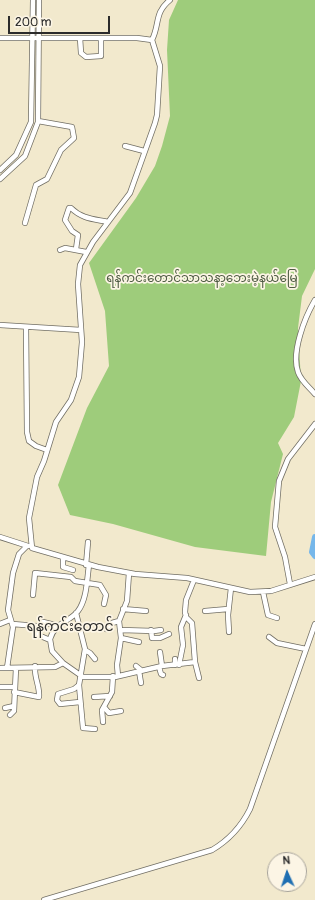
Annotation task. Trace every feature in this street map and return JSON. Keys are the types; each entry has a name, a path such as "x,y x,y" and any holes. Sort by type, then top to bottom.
{"street":[{"path":"0,179 25,156 38,121 33,0"},
{"path":"0,170 16,155 31,122 34,37 39,0"},
{"path":"29,547 30,507 37,477 56,422 71,400 80,377 81,330 78,284 80,265 86,252 130,193 158,115 160,66 152,40 156,33 158,14 163,5 170,0"},
{"path":"0,35 34,37 137,38 152,40"},
{"path":"0,38 34,37"},
{"path":"80,38 82,53 86,57 100,56 101,38"},
{"path":"25,223 36,185 47,179 61,150 74,138 72,127 38,121"},
{"path":"125,146 144,151"},
{"path":"76,249 78,235 72,231 65,222 68,208 71,208 86,218 108,222"},
{"path":"60,250 65,248 86,252"},
{"path":"315,300 303,325 298,345 297,368 301,378 315,394"},
{"path":"0,325 81,330"},
{"path":"26,327 27,432 29,441 36,446 47,450"},
{"path":"290,584 285,557 275,527 278,481 288,459 314,426"},
{"path":"0,537 88,565 129,573 194,580 250,592 263,592 315,577"},
{"path":"88,542 87,582 81,606 76,613 59,626 50,640 52,651 63,663 81,675 88,677 115,676 160,666 195,662"},
{"path":"7,668 11,622 8,610 14,568 19,554 29,547"},
{"path":"63,558 63,567 73,570"},
{"path":"33,595 35,573 71,576 74,581 87,582 102,586 106,596 104,604"},
{"path":"103,722 102,711 110,696 115,676 121,638 119,622 127,601 129,573"},
{"path":"177,665 183,645 181,627 186,616 186,600 194,580"},
{"path":"229,632 228,609 231,588"},
{"path":"263,592 268,615 277,618"},
{"path":"123,609 146,611"},
{"path":"205,611 228,609"},
{"path":"76,613 85,641 79,686 83,728 95,729"},
{"path":"186,616 192,624 195,662 199,678"},
{"path":"0,624 11,622 36,626 38,635 50,640"},
{"path":"43,622 59,626"},
{"path":"106,629 112,623 119,622"},
{"path":"44,900 206,852 228,839 242,824 250,809 315,624"},
{"path":"121,630 161,630"},
{"path":"151,630 152,638 160,638 169,634"},
{"path":"269,637 277,643 306,649"},
{"path":"121,638 139,642"},
{"path":"85,650 92,654 94,659"},
{"path":"160,652 160,666 161,674 163,676"},
{"path":"176,658 177,665"},
{"path":"155,660 161,659"},
{"path":"0,668 35,666 55,667 63,663"},
{"path":"0,687 39,697 39,686 34,674 35,666"},
{"path":"136,666 140,671 141,682"},
{"path":"10,715 14,712 16,668"},
{"path":"79,686 58,694 57,700 60,704 80,702"},
{"path":"94,697 110,696"},
{"path":"5,708 14,706"},
{"path":"104,707 109,713 121,711"}],"green space":[{"name":"ရန်ကင်းတောင်သာသနာ့ဘေးမဲ့နယ်မြေ","path":"178,0 315,0 315,269 302,296 298,328 301,381 294,417 278,443 283,454 271,502 266,556 195,547 113,524 70,515 58,485 87,408 109,366 105,311 89,263 136,198 155,166 162,146 170,116 167,50 169,20"}],"waterway":[{"path":"315,537 312,552 315,556"}],"district":[{"name":"ရန်ကင်းတောင်","path":"70,627"}]}
